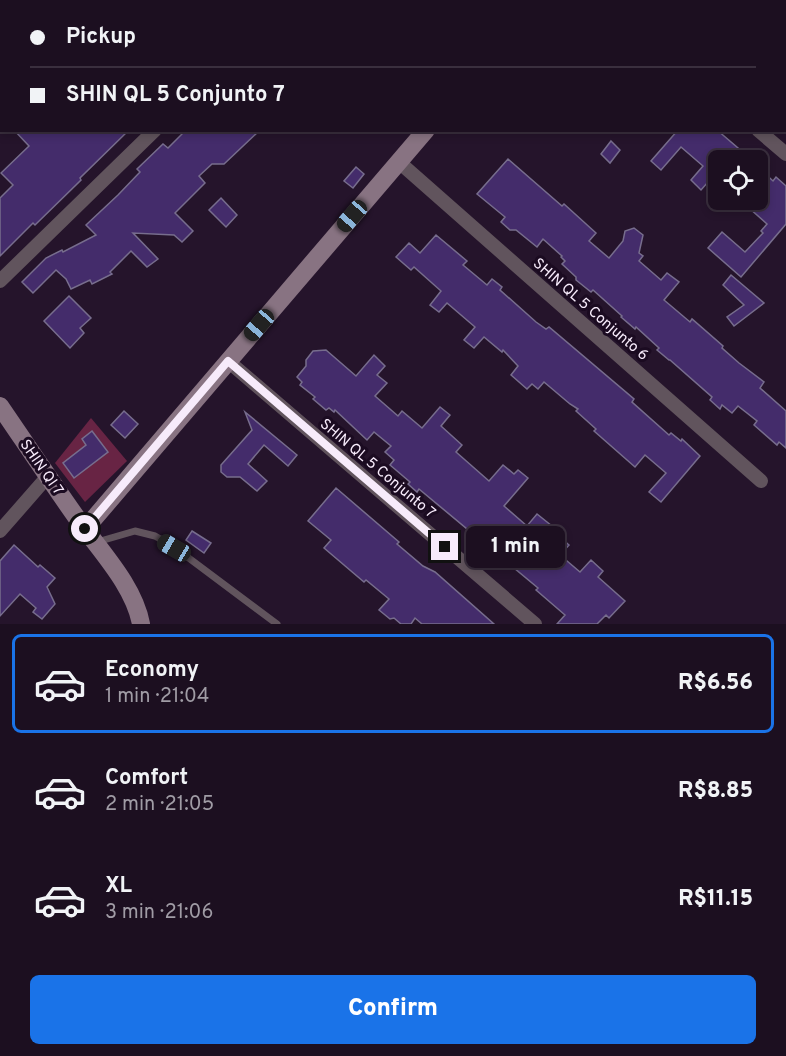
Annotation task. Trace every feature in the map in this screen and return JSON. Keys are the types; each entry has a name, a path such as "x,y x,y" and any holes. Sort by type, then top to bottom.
{"street":[{"path":"0,281 153,132"},
{"path":"90,536 228,361 424,132"},
{"path":"760,132 786,154"},
{"name":"SHIN QL 5 Conjunto 6","path":"399,162 761,481"},
{"name":"SHIN QL 5 Conjunto 7","path":"228,361 535,624"},
{"name":"SHIN QI 7","path":"0,406 131,595 141,624"},
{"path":"0,531 48,476"}],"lane":[{"path":"90,536 135,531 154,536 174,548 277,624"}],"shaded area":[{"path":"91,418 127,461 85,502 55,463"}],"building":[{"path":"16,132 127,132 35,225 33,223 0,256 0,198 13,185 1,173 29,146"},
{"path":"184,132 258,132 224,164 212,164 199,176 205,183 175,213 193,231 182,242 174,235 133,233 158,259 147,267 131,251 110,272 112,274 92,284 90,280 71,289 66,279 56,270 33,293 22,282 46,258 96,235 86,225 140,172 137,169 163,144 168,148"},
{"path":"676,132 719,132 740,150 708,150 708,182 701,190 691,180 703,166 681,147 661,170 651,161"},
{"path":"611,141 620,150 610,163 601,154"},
{"path":"508,159 596,233 589,241 609,258 623,241 625,231 634,228 643,235 639,253 643,256 639,261 661,280 667,273 679,282 664,300 690,322 692,319 739,363 764,382 760,388 786,411 786,448 779,442 777,445 754,425 757,421 738,406 732,413 722,405 720,409 710,400 712,397 657,350 659,348 636,327 635,329 593,290 591,292 576,280 576,277 562,264 565,261 562,256 543,239 537,247 516,230 510,230 501,222 505,217 477,194"},
{"path":"356,167 364,174 353,188 344,181"},
{"path":"768,176 773,181 776,177 786,186 786,224 741,277 708,248 722,232 745,252 763,233 761,231 767,224 751,210 768,210"},
{"path":"221,198 237,215 226,227 209,210"},
{"path":"436,235 467,261 463,265 487,285 492,279 502,287 500,290 536,322 546,329 549,327 634,399 632,402 669,435 671,433 681,441 682,439 700,456 661,502 649,492 666,473 645,455 635,467 594,431 596,429 576,411 578,409 544,382 538,389 532,384 527,389 511,375 518,366 503,350 502,352 484,337 474,348 464,340 475,327 447,303 439,312 430,305 441,291 414,267 411,270 396,257 409,243 420,253"},
{"path":"731,275 764,303 734,326 727,317 744,305 723,285"},
{"path":"69,296 91,318 80,328 84,333 70,348 44,321"},
{"path":"326,350 356,376 374,355 385,366 377,375 387,383 375,396 398,416 402,411 422,428 440,407 450,415 441,426 462,445 456,452 489,481 503,465 514,474 518,470 528,478 504,506 527,526 537,514 552,526 550,528 569,545 560,555 580,572 591,560 603,571 598,577 625,601 609,618 606,615 597,624 557,624 565,615 536,590 538,588 419,489 417,492 408,484 410,482 390,465 394,460 385,452 391,446 374,432 367,440 335,410 334,412 329,408 326,410 300,385 302,382 297,377 306,366 306,360 313,351"},
{"path":"124,411 138,424 125,438 111,425"},
{"path":"245,412 297,455 288,466 264,445 248,464 267,481 257,491 240,477 227,477 221,472 221,465 252,430"},
{"path":"92,431 108,452 74,478 63,463 86,445 82,439"},
{"path":"336,488 399,542 397,544 423,566 435,572 494,624 422,624 415,618 411,624 401,624 379,610 389,599 366,580 364,582 324,548 331,540 308,521"},
{"path":"192,531 211,543 204,553 186,540"},
{"path":"14,545 38,567 40,565 55,578 47,587 55,604 42,619 33,612 36,608 20,594 0,616 0,561"}],"route":[{"path":"85,529 228,361 445,547"}]}
